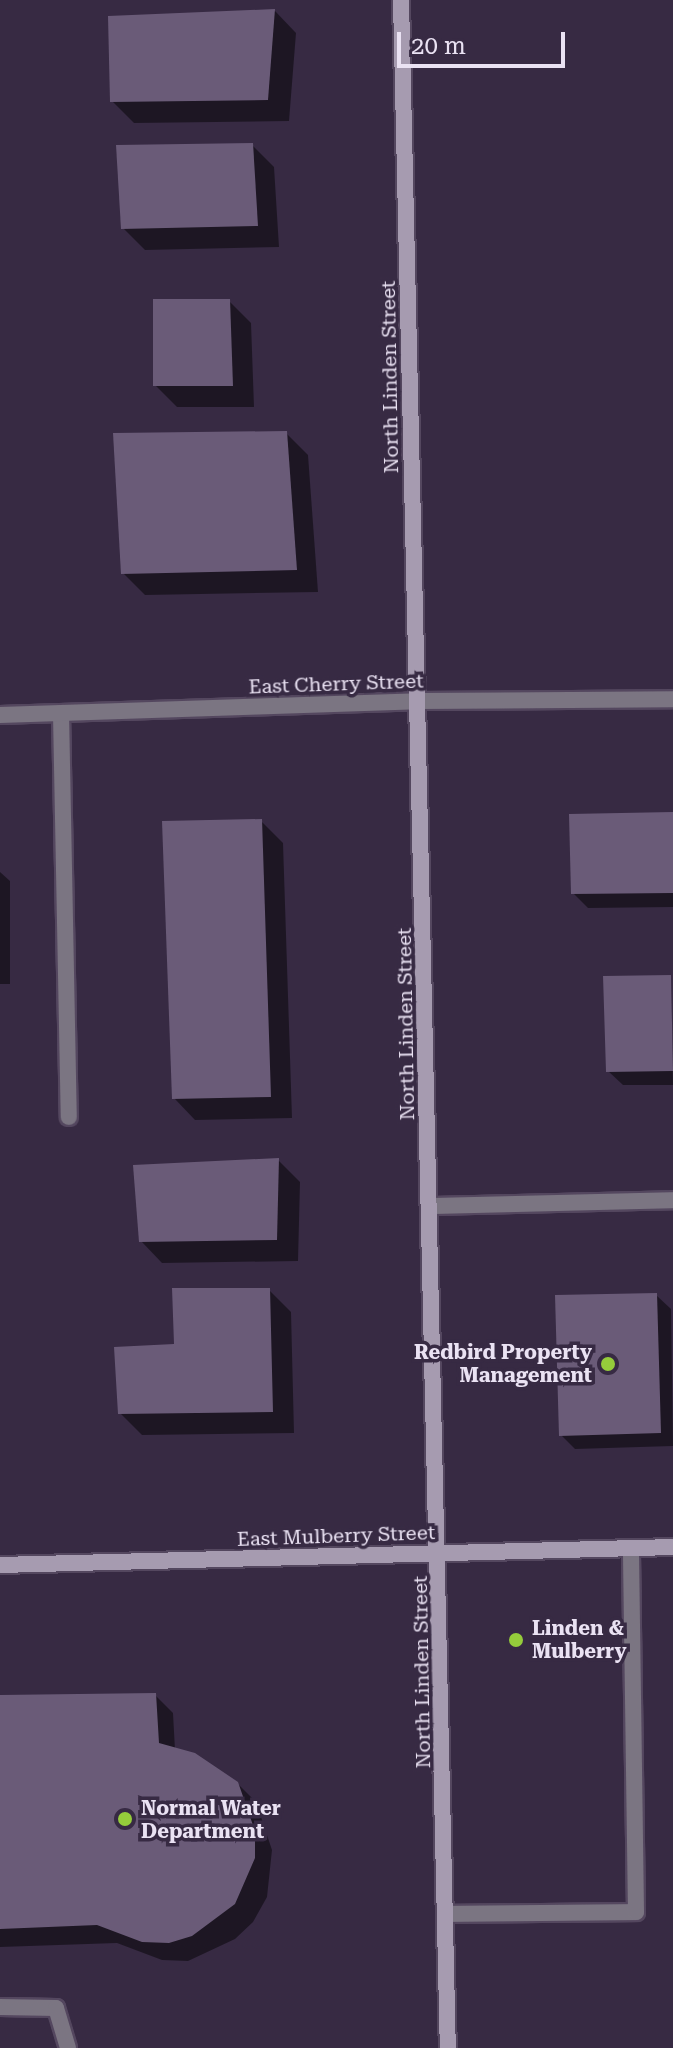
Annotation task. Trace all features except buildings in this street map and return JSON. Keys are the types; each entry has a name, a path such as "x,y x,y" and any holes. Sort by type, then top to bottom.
{"main road":[{"name":"North Linden Street","path":"401,0 448,2048"},
{"name":"East Mulberry Street","path":"0,1565 673,1547"}],"street":[{"name":"East Cherry Street","path":"0,715 418,701 673,699"},
{"path":"61,713 69,1117"},
{"path":"431,1206 673,1200"},
{"path":"446,1914 636,1912 631,1548"},
{"path":"0,2007 56,2008 68,2048"}],"place":[{"name":"Redbird Property Management","path":"608,1364"},
{"name":"Linden & Mulberry","path":"516,1640"},
{"name":"Normal Water Department","path":"125,1819"}]}
